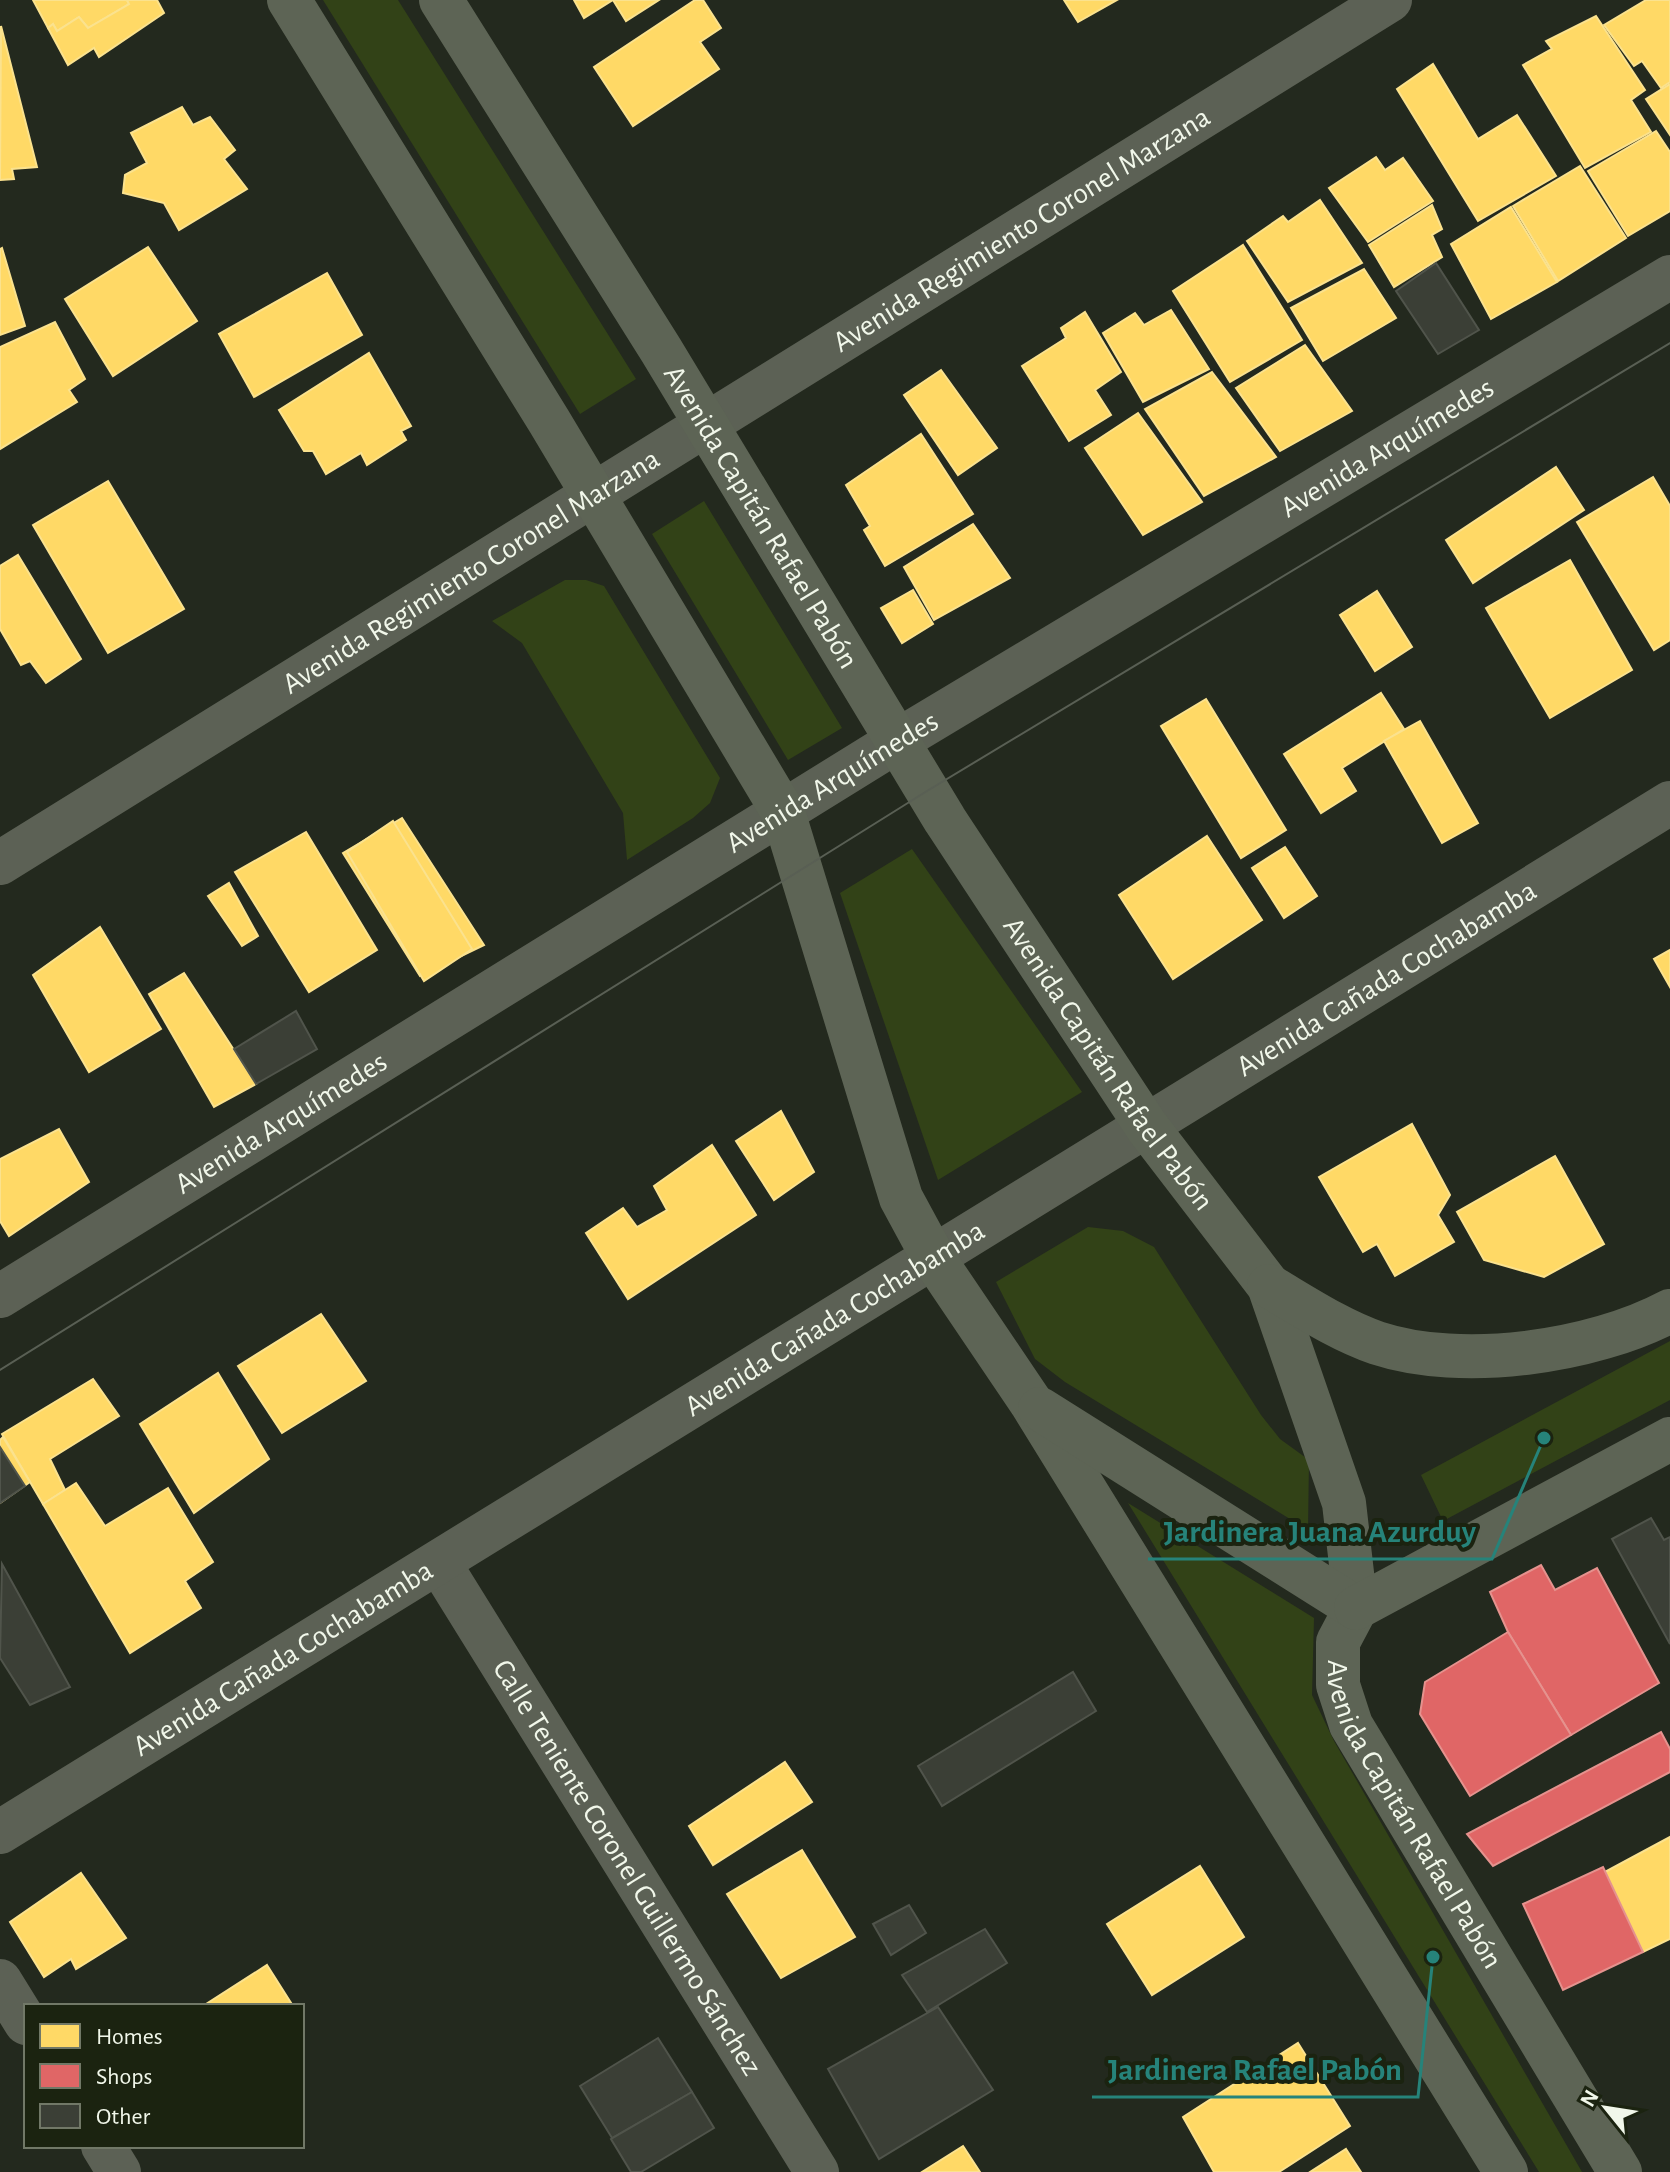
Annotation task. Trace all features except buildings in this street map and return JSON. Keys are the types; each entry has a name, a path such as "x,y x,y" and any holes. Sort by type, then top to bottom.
{"main road":[{"path":"289,0 594,495 783,812 901,1198 934,1259 1032,1404 1506,2172"},
{"name":"Avenida Capitán Rafael Pabón","path":"441,0 661,350 704,426 897,741 1147,1127 1269,1286 1344,1503 1356,1608 1338,1642 1338,1685 1351,1725 1620,2172"},
{"path":"1269,1286 1322,1318 1378,1343 1457,1359 1544,1349 1638,1328 1670,1311"},
{"path":"1032,1404 1356,1608 1670,1439"}],"street":[{"name":"Avenida Regimiento Coronel Marzana","path":"0,863 1390,0"},
{"name":"Avenida Arquímedes","path":"0,1296 897,741 1670,277"},
{"name":"Avenida Cañada Cochabamba","path":"0,1832 1670,803"},
{"name":"Calle Teniente Coronel Guillermo Sánchez","path":"439,1563 817,2172"},
{"path":"0,1981 24,2020"},
{"path":"104,2148 119,2172"}],"green space":[{"path":"323,0 398,0 636,379 580,414"},
{"path":"704,501 842,728 788,760 652,534"},
{"path":"565,580 586,580 604,586 720,778 710,803 693,818 627,860 623,813 522,643 492,621"},
{"path":"912,849 1082,1092 938,1180 840,893"},
{"path":"1088,1227 1123,1231 1154,1247 1261,1415 1280,1439 1309,1460 1308,1530 1065,1382 1035,1359 996,1282"},
{"path":"1670,1341 1670,1400 1443,1521 1421,1475"},
{"path":"1128,1503 1314,1618 1312,1695 1334,1741 1582,2172 1539,2172"}],"tram line":[{"path":"0,1370 927,791 1670,343"}],"place":[{"name":"Jardinera Juana Azurduy","path":"1544,1438"},
{"name":"Jardinera Rafael Pabón","path":"1433,1957"}]}
